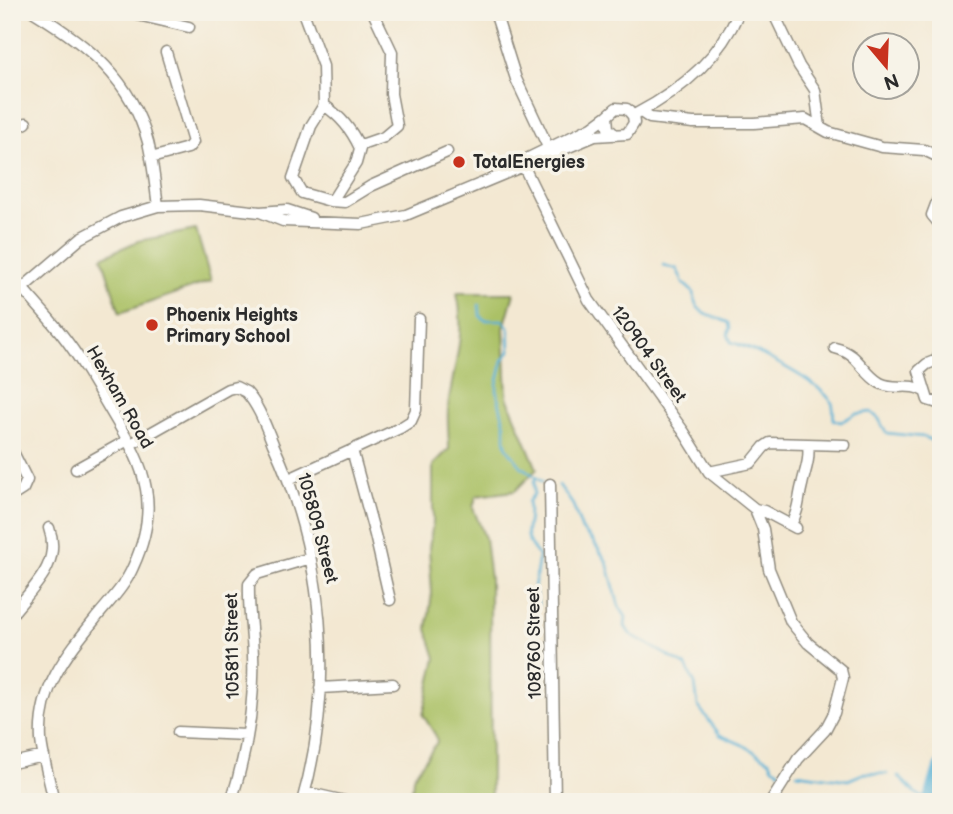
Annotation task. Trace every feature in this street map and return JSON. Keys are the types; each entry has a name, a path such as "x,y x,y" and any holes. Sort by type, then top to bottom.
{"street":[{"path":"34,12 91,51 109,68 139,116 151,158 158,206"},
{"path":"125,12 189,27"},
{"path":"303,12 323,66 324,105 311,126 293,178 302,193 345,202 371,186 447,152"},
{"path":"332,201 356,163 361,145 384,137 397,126 391,94 391,52 373,12"},
{"path":"495,12 516,79 548,147"},
{"path":"522,163 595,136 622,135 630,131 637,114 675,92 706,62 719,47 739,12"},
{"path":"773,12 799,66 815,90 820,127"},
{"path":"151,158 188,148 193,142 166,52"},
{"path":"324,105 351,129 360,148"},
{"path":"12,297 81,238 121,217 158,206 199,205 260,212 287,210 320,220 361,224 393,219 504,173 548,147 592,127 612,110 620,108 650,118 693,123 754,124 799,119 811,122 828,132 882,147 924,150 941,159"},
{"path":"607,116 608,128 614,134"},
{"path":"12,130 26,123"},
{"name":"120904 Street","path":"522,163 589,300 684,432 709,472 755,509 793,526 809,463 808,445"},
{"path":"941,191 932,215 941,226"},
{"name":"Hexham Road","path":"22,288 61,333 86,369 129,442 141,469 148,517 143,542 133,568 71,649 48,686 41,724 44,756 54,802"},
{"path":"289,479 400,428 414,418 419,319"},
{"path":"835,348 860,361 867,372 881,384 893,387 915,386 924,391"},
{"path":"941,350 937,360 919,371 928,400 941,404"},
{"name":"105809 Street","path":"129,442 212,396 236,387 251,397 289,479 310,558 320,617 318,722 303,797"},
{"path":"76,469 129,442"},
{"path":"709,472 751,463 770,443 845,445"},
{"path":"12,450 27,480 23,489 12,496"},
{"path":"352,450 390,600"},
{"name":"108760 Street","path":"550,484 555,802"},
{"path":"755,509 763,528 769,569 791,622 808,643 841,670 841,687 831,720 798,760 771,802"},
{"path":"12,614 52,560 54,547 49,528"},
{"name":"105811 Street","path":"231,802 240,772 252,696 249,584 252,578 269,569 310,558"},
{"path":"320,688 393,684"},
{"path":"178,732 246,735"},
{"path":"12,763 44,756"},
{"path":"303,797 349,802"}],"green space":[{"path":"196,230 211,281 120,313 102,257 138,241"},
{"path":"457,293 514,293 504,328 507,397 537,469 515,491 476,496 473,508 485,538 490,579 491,795 487,802 411,802 413,777 437,742 423,715 436,658 427,629 432,593 429,548 433,522 433,465 449,449 448,406 460,334"}],"waterway":[{"path":"663,265 677,269 683,283 694,293 700,310 729,323 728,334 731,342 786,368 826,395 833,405 834,420 841,422 855,414 871,412 879,419 886,433 924,437 941,445"},
{"path":"479,305 480,316 485,320 503,320 509,328 510,351 503,360 497,384 507,448 521,466 542,482"},
{"path":"532,646 536,622 532,615 538,605 534,588 539,556 528,541 527,530 528,502 534,494 536,479"},
{"path":"559,485 573,505 582,530 607,562 619,606 626,617 625,626 630,634 686,666 695,684 698,706 720,735 769,760 773,767 780,771"},
{"path":"931,802 941,768"},
{"path":"797,773 848,780 865,773 887,774"},
{"path":"898,776 914,792 931,802"}],"place":[{"name":"TotalEnergies","path":"459,162"},
{"name":"Phoenix Heights Primary School","path":"152,325"}]}
